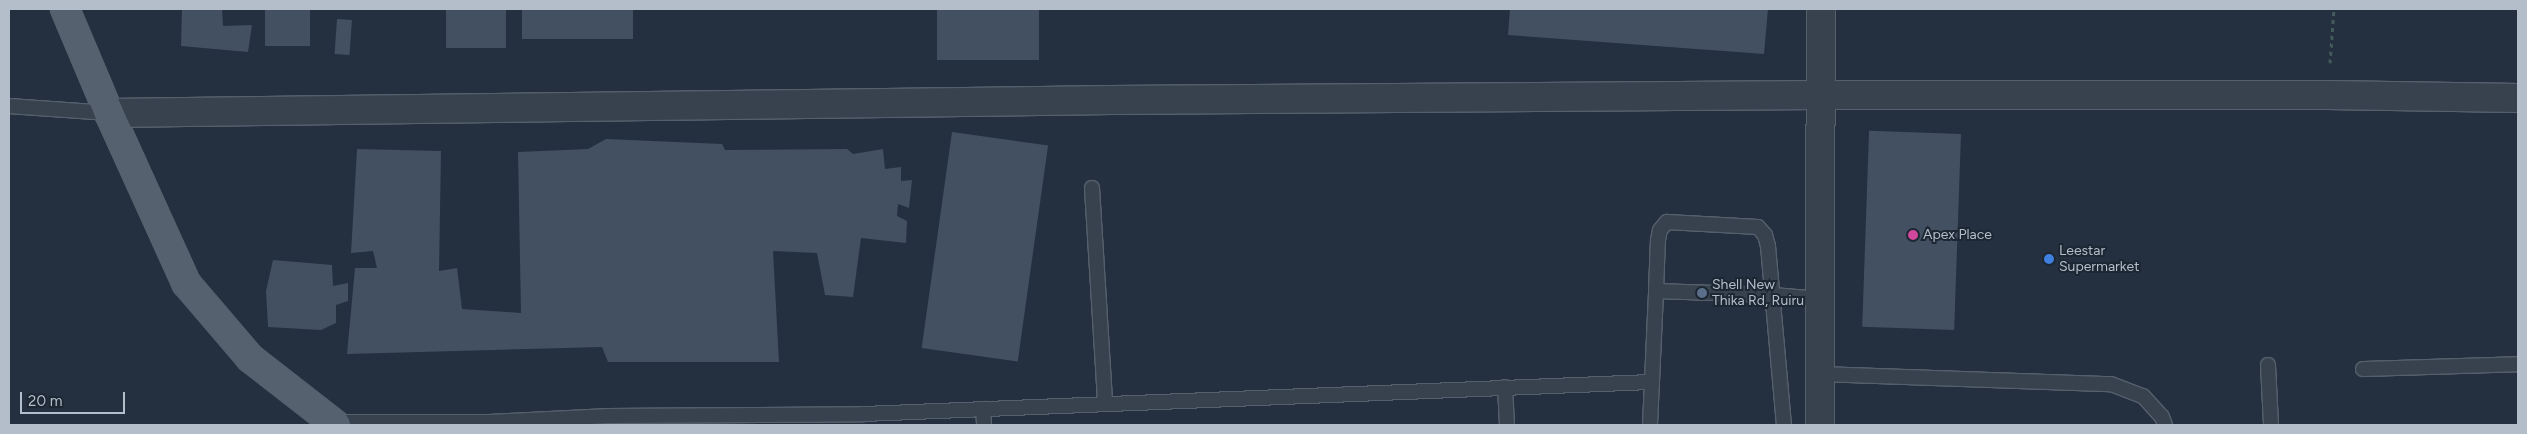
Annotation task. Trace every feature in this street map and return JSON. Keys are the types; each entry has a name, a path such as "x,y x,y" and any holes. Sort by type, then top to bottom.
{"main road":[{"path":"65,9 109,113 186,283 250,358 333,424"}],"street":[{"path":"1820,425 1821,9"},
{"path":"109,113 1121,99 1820,95 2328,95 2518,98"}],"lane":[{"path":"9,106 109,113"},
{"path":"1092,188 1105,403"},
{"path":"1650,425 1658,240 1660,230 1667,222 1758,227 1765,235 1773,295 1784,425"},
{"path":"1656,291 1773,295 1820,299"},
{"path":"2363,369 2518,364"},
{"path":"2268,366 2272,425"},
{"path":"1820,374 2111,384 2143,396 2162,418 2165,425"},
{"path":"333,424 489,424 609,416 777,420 1105,403 1652,382"},
{"path":"1504,387 1507,425"},
{"path":"983,409 984,425"}],"path":[{"path":"2328,95 2334,9"}],"building":[{"path":"182,9 222,9 223,26 252,25 248,52 181,46"},
{"path":"265,9 310,9 310,46 265,46"},
{"path":"446,9 506,9 506,48 446,48"},
{"path":"522,9 633,9 633,39 522,39"},
{"path":"937,9 1039,9 1039,60 937,60"},
{"path":"1510,9 1768,9 1764,54 1508,35"},
{"path":"337,19 352,20 350,55 335,54"},
{"name":"Apex Place","path":"1869,131 1961,134 1954,330 1862,327"},
{"path":"952,132 1048,145 1018,361 922,348"},
{"path":"606,139 722,144 725,150 847,149 853,154 883,149 885,169 901,167 901,181 912,180 909,208 898,204 897,216 907,221 906,243 861,238 853,297 825,295 817,253 773,251 779,362 608,362 602,347 347,354 355,268 377,268 373,251 351,253 357,149 441,151 439,271 457,268 462,309 521,313 518,152 588,149"},
{"path":"273,260 332,265 333,286 348,283 348,301 336,305 336,323 321,330 268,327 266,291"}],"place":[{"name":"Apex Place","path":"1913,235"},
{"name":"Leestar Supermarket","path":"2049,259"},
{"name":"Shell New Thika Rd, Ruiru","path":"1702,293"}]}
